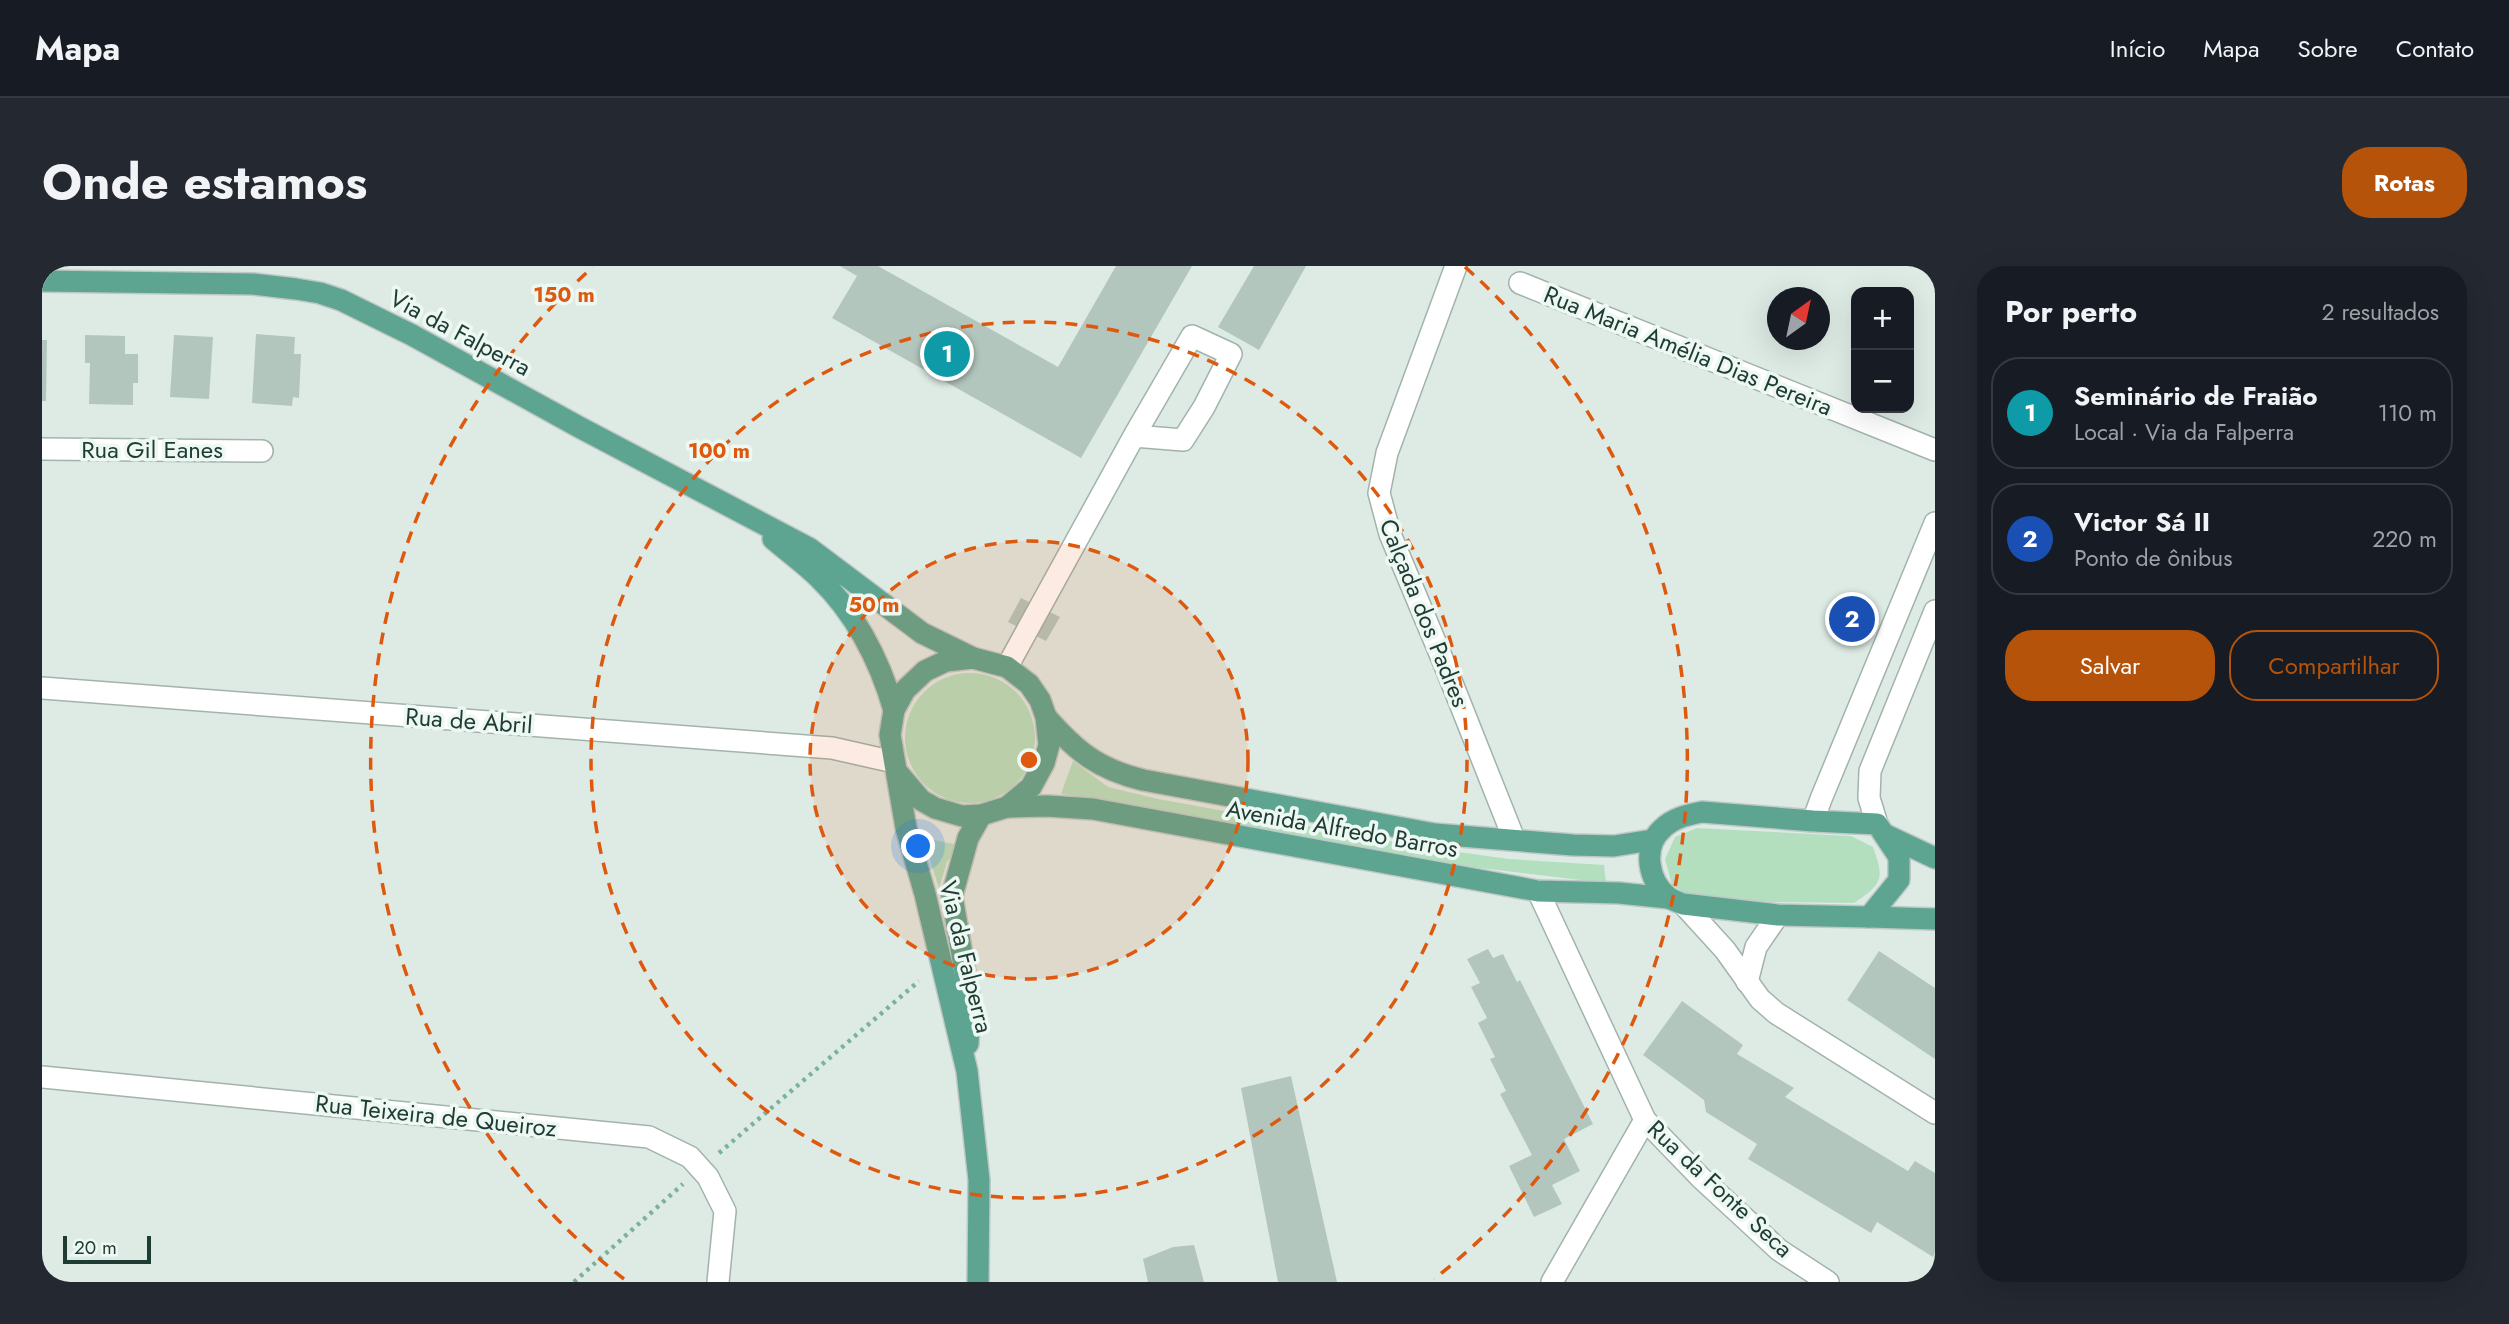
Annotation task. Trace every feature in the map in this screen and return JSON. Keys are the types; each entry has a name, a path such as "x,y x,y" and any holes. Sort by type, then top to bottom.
{"main road":[{"name":"Via da Falperra","path":"49,276 253,284 320,293 412,335 579,428 809,548 922,634 973,658 1007,667 1029,684 1040,700 1046,717 1049,744 1044,763 1031,787 1007,807 981,816 962,816 935,808 921,800 896,767"},
{"name":"Via da Falperra","path":"745,515 820,579 855,622 884,677 894,710"},
{"name":"Via da Falperra","path":"973,658 946,661 925,671 905,690 894,710 890,735 906,828 925,894 967,1071 979,1180 978,1282"},
{"name":"Avenida Alfredo Barros","path":"1046,717 1067,741 1113,772 1178,787 1435,834 1573,845 1614,846 1653,840"},
{"name":"Avenida Alfredo Barros","path":"1007,807 1093,809 1538,891 1619,893 1778,915 1935,919"},
{"path":"1676,901 1655,881 1650,864 1653,840 1662,828 1680,817 1702,812 1880,829 1935,858"},
{"name":"Via da Falperra","path":"967,1071 970,1001 952,896 968,838 981,816"},
{"path":"1869,917 1899,880 1899,857 1880,829"}],"street":[{"name":"Calçada dos Padres","path":"1456,266 1387,453 1378,492 1390,534 1514,839"},
{"name":"Rua Maria Amélia Dias Pereira","path":"1520,283 1935,450"},
{"path":"1007,667 1134,436 1192,336 1231,354 1204,407 1183,440 1134,436"},
{"name":"Rua Gil Eanes","path":"42,449 262,451"},
{"path":"1813,821 1935,523"},
{"path":"1880,829 1869,798 1870,771 1935,611"},
{"name":"Rua de Abril","path":"42,688 832,748 896,767"},
{"name":"Rua da Fonte Seca","path":"1538,891 1645,1120 1701,1178 1779,1250 1828,1282"},
{"path":"1676,901 1724,950 1760,999 1776,1013 1935,1113"},
{"path":"1747,982 1756,947 1778,915"},
{"name":"Rua Teixeira de Queiroz","path":"42,1077 649,1137 690,1157 708,1177 725,1211 718,1282"},
{"path":"1552,1282 1645,1120"}],"path":[{"path":"574,1282 700,1169 941,962"}],"green space":[{"path":"970,673 995,678 1016,692 1030,713 1035,738 1030,763 1016,784 995,798 970,803 945,798 924,784 910,763 905,738 910,713 924,692 945,678"},
{"path":"1073,761 1108,787 1158,799 1423,847 1509,859 1604,865 1606,883 1423,861 1105,800 1061,794"},
{"path":"1697,828 1851,836 1873,847 1880,874 1875,886 1854,903 1699,901 1672,885 1665,859 1675,837"},
{"path":"923,838 959,845 947,862 939,888"}],"building":[{"path":"840,266 878,266 1058,367 1116,266 1192,266 1081,458 832,318 857,276"},
{"path":"1254,266 1306,266 1259,350 1218,327"},
{"path":"256,334 295,337 294,354 301,354 299,398 293,397 292,406 252,403"},
{"path":"85,335 125,336 125,354 138,354 138,383 133,383 133,405 89,404 90,363 85,363"},
{"path":"174,335 213,337 209,399 170,397"},
{"path":"42,340 47,340 46,401 42,401"},
{"path":"1021,598 1060,617 1046,641 1008,622"},
{"path":"1488,949 1493,958 1503,954 1517,982 1520,980 1593,1124 1564,1139 1580,1171 1552,1185 1562,1204 1534,1217 1509,1166 1532,1155 1500,1094 1506,1091 1490,1059 1495,1057 1478,1023 1487,1018 1471,987 1480,983 1467,959"},
{"path":"1879,951 1935,988 1935,1059 1847,1000"},
{"path":"1682,1001 1743,1045 1737,1054 1794,1088 1785,1097 1908,1171 1915,1161 1935,1173 1933,1257 1877,1222 1871,1233 1748,1159 1757,1144 1706,1112 1704,1100 1643,1055"},
{"path":"1291,1076 1337,1282 1278,1282 1241,1088"},
{"path":"1194,1245 1204,1282 1148,1282 1143,1259 1173,1247"}],"place":[{"name":"Seminário de Fraião","path":"947,354"},
{"name":"Victor Sá II","path":"1852,619"}]}
